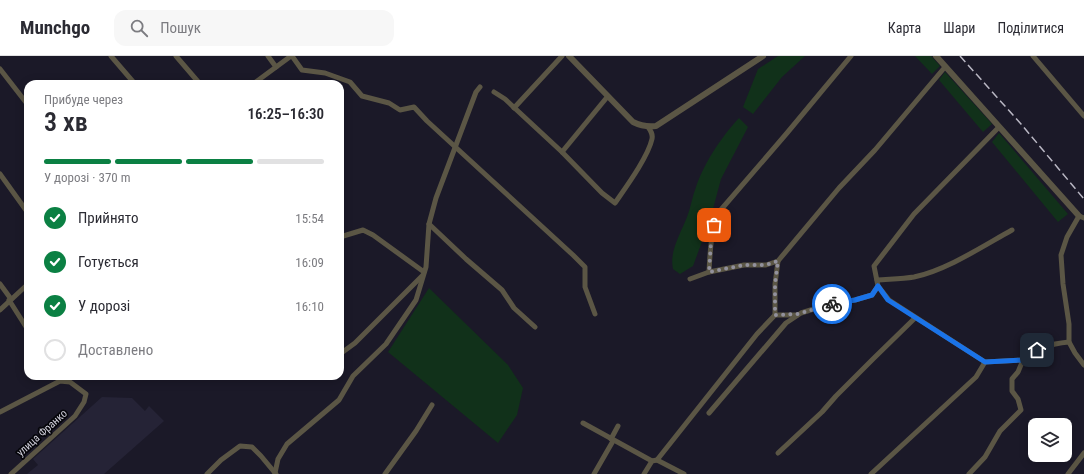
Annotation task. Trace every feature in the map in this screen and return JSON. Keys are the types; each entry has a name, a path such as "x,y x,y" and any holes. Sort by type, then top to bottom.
{"street":[{"path":"111,56 132,80"},
{"path":"176,56 197,80"},
{"path":"268,56 276,67"},
{"path":"258,80 291,56 302,70 325,73 350,82 362,96 389,103 400,110 414,107 455,148 585,267 585,287 595,314"},
{"path":"514,108 562,56"},
{"path":"569,56 633,122 641,126 648,127 656,126 763,56"},
{"path":"709,272 712,236 719,212 851,56"},
{"path":"936,56 1081,215 1067,237 1061,255 1063,284 1069,324 1069,342 1084,365"},
{"path":"1033,56 1084,116"},
{"path":"690,279 709,272 744,265 766,265 778,261 945,67"},
{"path":"0,70 24,100"},
{"path":"276,473 278,459 287,444 338,400 353,376 386,344 416,300 424,273 429,224 436,198 476,92 480,87"},
{"path":"494,92 505,99 562,152 602,193 615,203 644,158 652,138 652,131 648,127"},
{"path":"562,152 608,96"},
{"path":"1000,127 914,214 874,266 878,286 888,300 915,318 985,362 1023,360"},
{"path":"0,174 24,207"},
{"path":"429,224 502,290 514,308 535,327"},
{"path":"344,236 363,230 368,232 424,273"},
{"path":"877,280 914,277 935,270 964,257 1012,230"},
{"path":"644,474 757,334 775,315 775,284 778,261"},
{"path":"344,351 355,344 424,273"},
{"path":"0,284 24,323"},
{"path":"775,315 798,314 833,303 855,300 872,295 878,286"},
{"path":"0,310 24,288"},
{"path":"709,414 786,323 798,314"},
{"path":"778,453 822,412 836,396 915,318"},
{"path":"969,474 985,457 1000,431 1021,410 1018,399 1012,392 1012,379 1018,372 1023,360 1037,350 1054,343 1069,342"},
{"path":"870,474 976,377 985,362"},
{"path":"0,412 56,380"},
{"name":"улица Франко","path":"10,474 75,416 84,402 86,394 76,385 64,380"},
{"path":"385,474 416,431 432,405"},
{"path":"583,424 612,440 684,474"},
{"path":"594,474 618,426"},
{"path":"207,474 221,460 240,446 252,447 276,473"},
{"path":"1068,474 1084,453"}],"shaded area":[{"path":"102,397 132,398 145,411 149,406 164,421 104,474 27,474 38,465 33,459"}],"green space":[{"path":"778,56 805,56 782,77 753,114 743,107 758,69"},
{"path":"915,56 931,56 940,66 932,74"},
{"path":"945,72 992,124 983,132 939,80"},
{"path":"739,118 748,127 721,179 710,220 693,266 680,274 673,269 672,262 674,249 688,213 699,178 714,150"},
{"path":"999,133 1068,214 1058,222 992,142"},
{"path":"429,288 508,365 523,388 517,415 498,443 388,352"}],"railway":[{"path":"960,56 1021,124 1084,199"}],"way so far":[{"path":"714,225 709,272 744,265 766,265 778,261 775,284 775,315 798,314 832,304"}],"route":[{"path":"832,304 872,295 878,286 888,300 985,362 1023,360 1037,350"}]}
